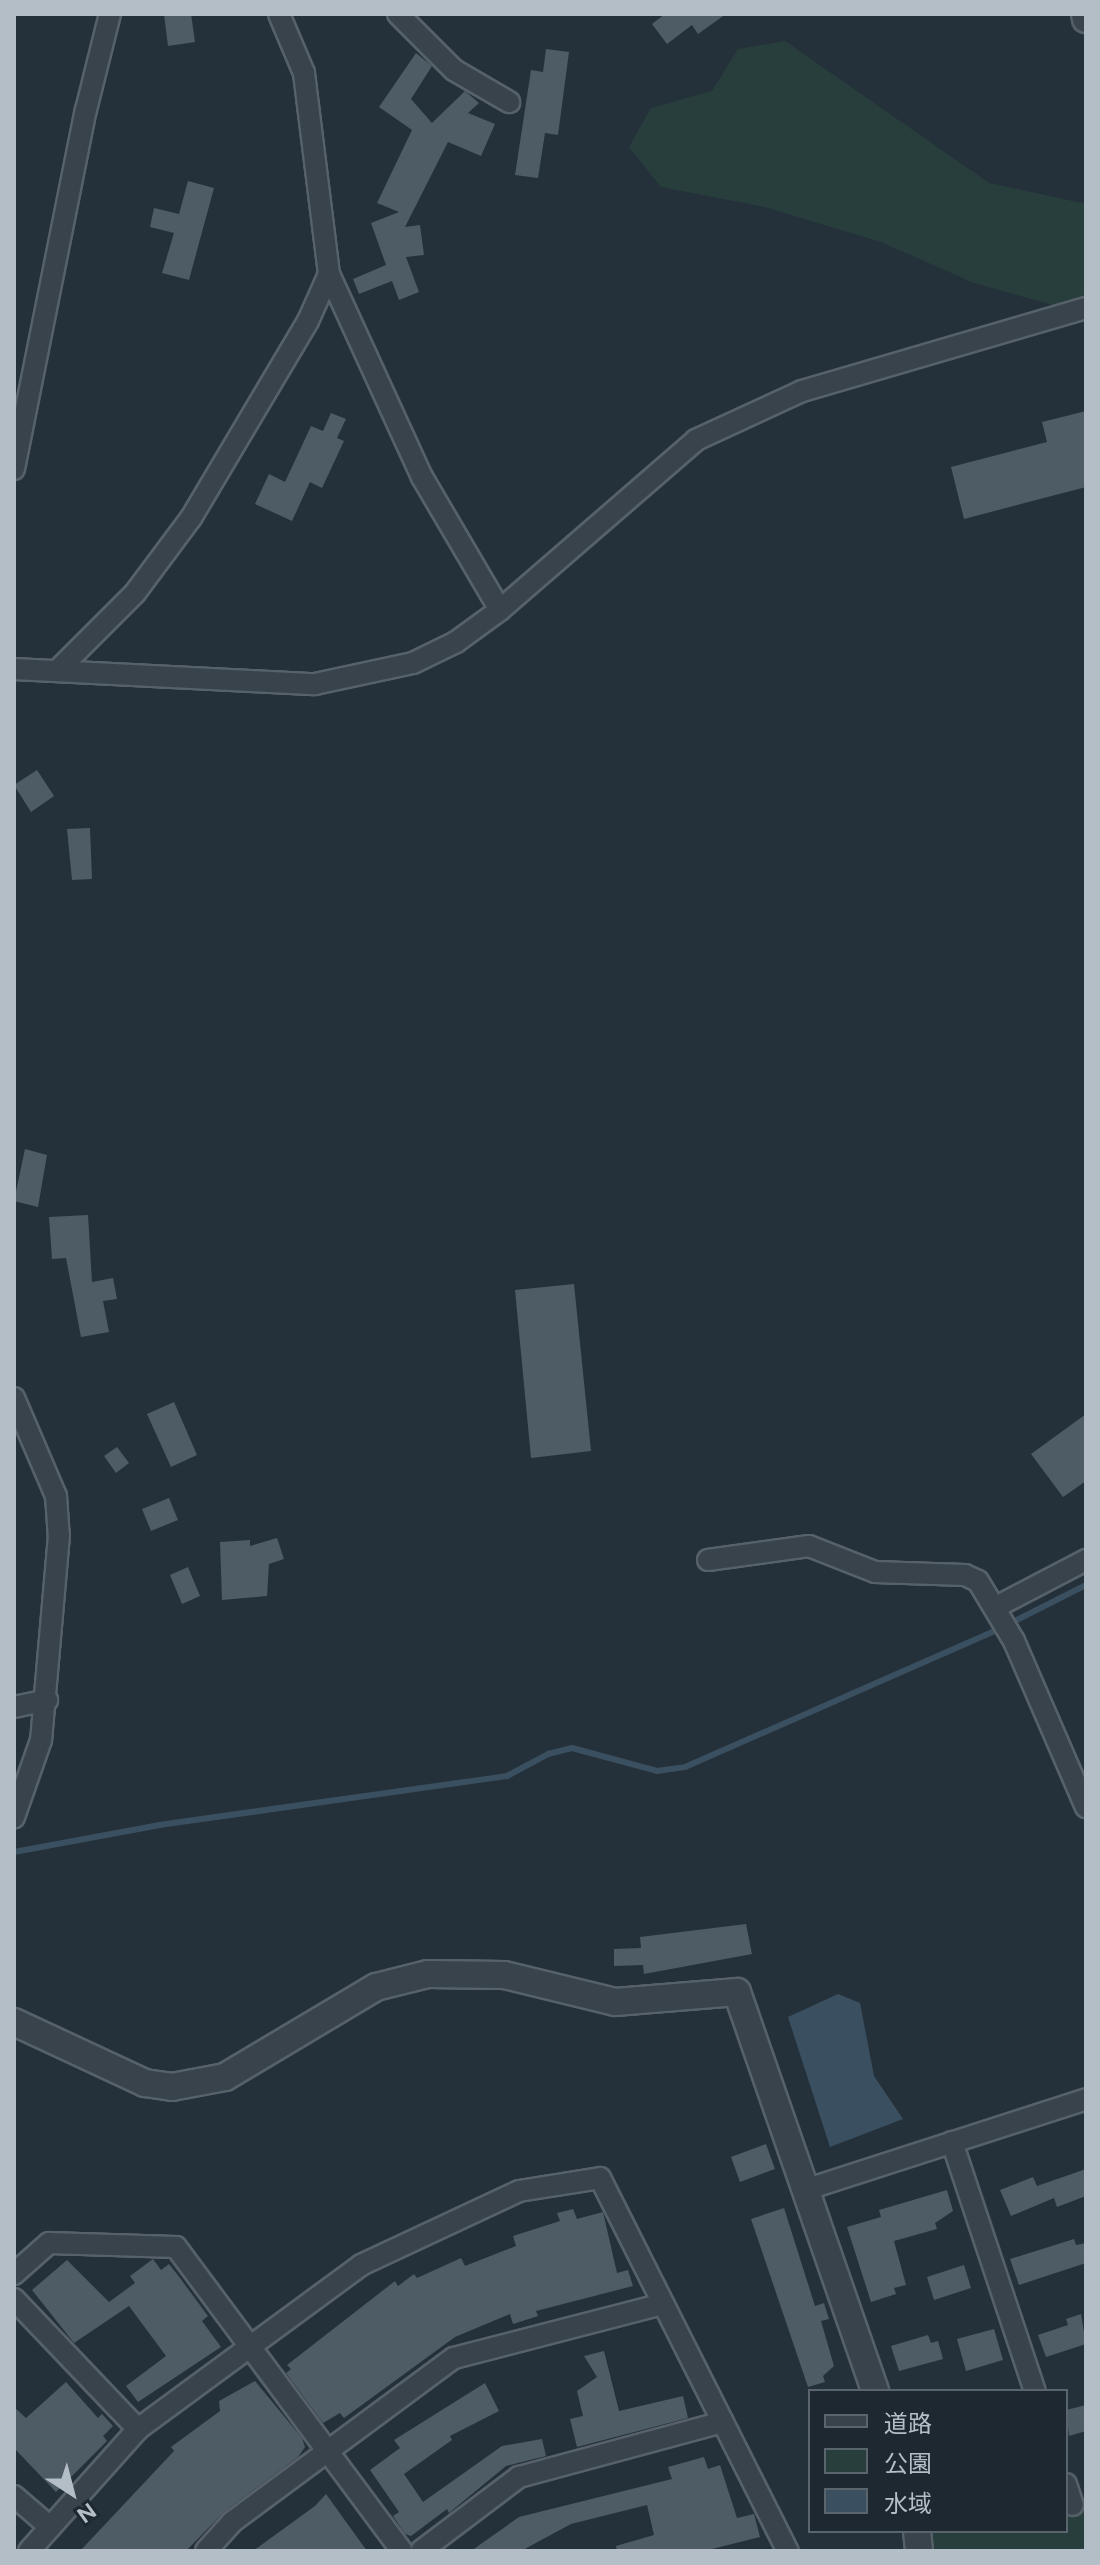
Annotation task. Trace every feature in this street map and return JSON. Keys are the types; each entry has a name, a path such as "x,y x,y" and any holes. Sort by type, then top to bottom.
{"street":[{"path":"14,469 86,110 110,14"},
{"path":"279,14 304,73 329,274 422,477 500,610"},
{"path":"398,14 454,70 509,102"},
{"path":"57,671 135,593 191,518 308,321 329,274"},
{"path":"14,669 315,684 413,663 456,642 500,610 660,467 730,422 802,391 1086,308"},
{"path":"14,1398 56,1496 59,1535 47,1700 41,1740 14,1817"},
{"path":"708,1560 809,1546 875,1572 965,1575 989,1591 1086,1807"},
{"path":"996,1607 1086,1560"},
{"path":"14,1707 47,1700"},
{"path":"14,2022 145,2083 172,2087 225,2077 376,1987 428,1974 504,1975 616,2002 737,1992 808,2189 874,2389"},
{"path":"808,2189 1086,2099"},
{"path":"952,2142 1034,2389"},
{"path":"29,2551 138,2429 361,2265 519,2191 600,2178 788,2551"},
{"path":"14,2274 49,2243 176,2247 402,2551"},
{"path":"14,2299 138,2429"},
{"path":"206,2551 232,2522 454,2358 663,2304"},
{"path":"421,2551 519,2477 723,2422"},
{"path":"14,2496 50,2527"}],"green space":[{"path":"785,41 989,183 1086,204 1086,326 1074,311 974,283 881,242 765,207 661,187 629,147 651,108 712,91 738,49"},
{"path":"1068,2511 1086,2511 1086,2551 926,2551 924,2533 1068,2533"}],"water":[{"path":"838,1994 860,2003 874,2076 903,2119 830,2147 788,2017"}],"building":[{"path":"164,14 191,14 195,42 168,46"},
{"path":"665,14 726,14 698,34 692,25 667,44 652,24"},
{"path":"546,49 569,52 558,135 545,133 538,178 515,175 531,70 543,72"},
{"path":"416,53 432,66 411,99 432,123 465,91 479,103 468,113 495,124 481,156 448,142 405,227 420,225 424,255 406,257 419,292 399,300 392,281 359,294 353,279 386,265 371,223 399,212 377,203 412,130 379,107"},
{"path":"188,181 214,188 189,280 162,273 174,233 150,227 154,208 179,214"},
{"path":"1086,411 1086,487 964,519 951,467 1047,442 1042,422"},
{"path":"331,413 346,419 337,438 344,441 322,488 310,482 292,521 255,504 269,474 285,482 311,426 323,431"},
{"path":"37,770 54,796 31,812 14,785"},
{"path":"90,828 92,879 72,880 67,829"},
{"path":"25,1149 47,1155 38,1207 14,1201"},
{"path":"88,1215 92,1282 113,1278 117,1299 103,1301 109,1332 81,1337 66,1258 52,1259 49,1217"},
{"path":"574,1284 591,1451 531,1458 515,1290"},
{"path":"174,1402 197,1455 171,1467 147,1414"},
{"path":"1086,1414 1086,1481 1063,1497 1031,1454"},
{"path":"117,1447 129,1463 116,1473 104,1456"},
{"path":"169,1498 178,1520 151,1531 142,1509"},
{"path":"277,1538 284,1559 269,1564 267,1596 222,1600 220,1542 250,1540 250,1546"},
{"path":"188,1567 200,1596 182,1604 170,1575"},
{"path":"746,1924 752,1954 644,1974 643,1965 614,1966 614,1949 641,1948 640,1937"},
{"path":"766,2144 775,2169 740,2182 731,2157"},
{"path":"1086,2169 1086,2196 1057,2207 1054,2198 1011,2216 1000,2190 1033,2177 1037,2186"},
{"path":"947,2190 953,2211 935,2223 937,2229 894,2241 906,2285 894,2288 896,2294 871,2302 847,2227 881,2217 879,2210"},
{"path":"784,2208 815,2306 824,2303 829,2319 821,2321 834,2366 823,2376 825,2382 808,2387 751,2219"},
{"path":"573,2209 577,2219 603,2212 617,2273 628,2270 633,2286 536,2311 538,2316 513,2324 510,2314 455,2337 344,2418 340,2413 323,2423 286,2373 291,2369 287,2365 395,2281 398,2286 414,2274 417,2278 461,2258 465,2266 516,2246 513,2236 560,2221 557,2213"},
{"path":"1074,2239 1076,2245 1086,2243 1086,2263 1019,2285 1010,2259"},
{"path":"153,2259 161,2270 169,2264 180,2278 208,2316 202,2321 221,2347 138,2402 126,2386 166,2356 129,2306 74,2343 32,2290 67,2260 109,2302 135,2283 130,2276"},
{"path":"964,2265 971,2288 934,2300 927,2277"},
{"path":"1081,2314 1086,2344 1046,2357 1038,2335 1068,2325 1066,2319"},
{"path":"994,2329 1003,2360 966,2371 957,2339"},
{"path":"928,2335 931,2343 938,2341 943,2359 899,2371 891,2346"},
{"path":"604,2351 619,2411 683,2396 688,2418 577,2447 570,2419 583,2416 577,2391 597,2377 584,2356"},
{"path":"255,2381 302,2438 305,2447 298,2457 224,2512 186,2551 80,2551 174,2451 171,2447 220,2411 219,2401"},
{"path":"66,2382 98,2418 102,2414 113,2426 103,2436 107,2441 56,2492 14,2448 14,2407 26,2418"},
{"path":"485,2383 499,2411 450,2436 452,2440 404,2474 423,2502 502,2446 542,2439 546,2456 506,2466 449,2513 447,2509 411,2536 405,2534 393,2516 399,2512 370,2470 400,2448 394,2440"},
{"path":"1086,2405 1086,2431 1069,2436 1068,2410"},
{"path":"704,2457 708,2469 720,2465 737,2518 754,2514 760,2537 704,2551 617,2551 616,2546 654,2535 647,2505 571,2524 521,2551 471,2551 519,2517 672,2479 668,2467"},
{"path":"326,2494 367,2551 253,2551 315,2506"}],"waterway":[{"path":"14,1852 159,1825 507,1776 548,1754 572,1748 657,1771 685,1767 1001,1628 1086,1585"}]}
